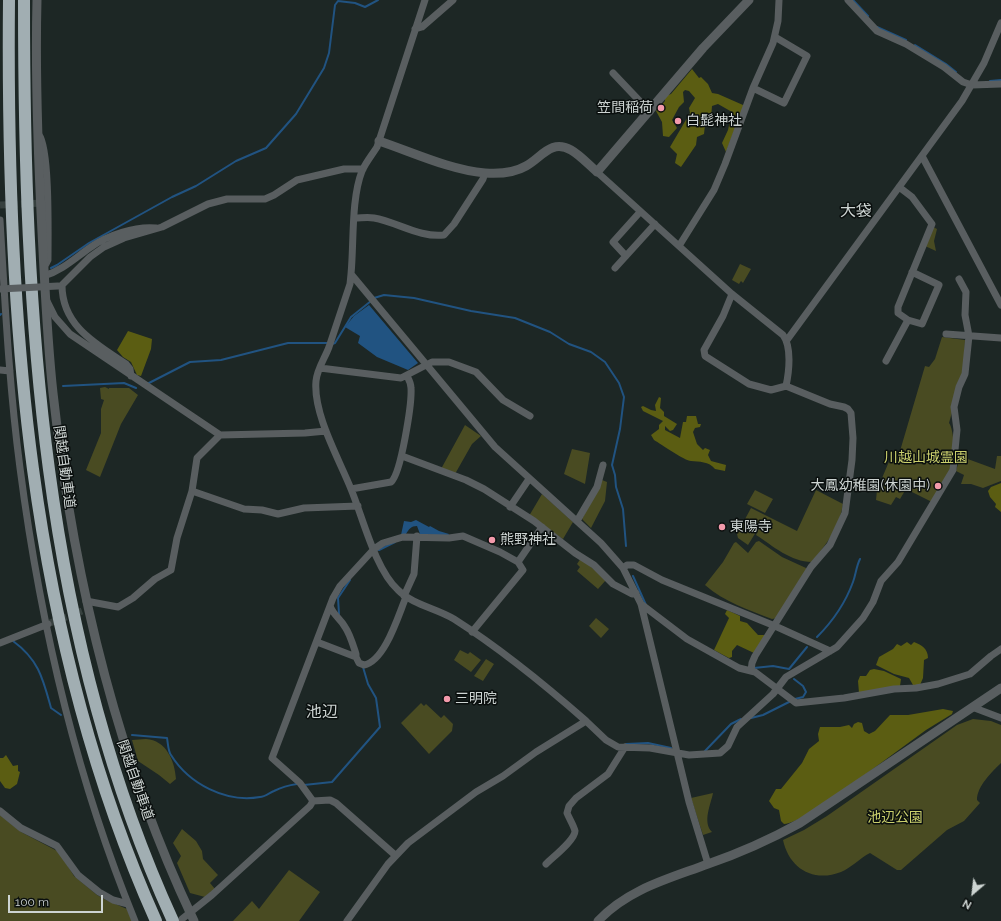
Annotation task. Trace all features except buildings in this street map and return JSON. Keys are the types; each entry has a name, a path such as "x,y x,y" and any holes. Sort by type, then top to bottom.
{"highway":[{"path":"9,0 9,125 14,278 25,408 38,508 56,609 83,718 105,787 156,921"},
{"name":"関越自動車道","path":"24,0 25,126 30,278 40,407 69,597 98,715 142,846 177,920"}],"street":[{"path":"37,0 39,135 44,272 53,394 85,607 127,754 160,841 192,917"},
{"path":"425,0 379,141 363,169 358,186 350,284 329,347 317,375 316,385 320,413 374,549 388,578 405,597 445,614 529,673 586,721 606,740 618,747 677,750 689,755 709,755 725,750 737,727 772,694 789,675 830,651 844,639 869,610 881,581 898,562 953,470 957,430 954,407 959,387 965,374 969,336 965,315 966,292 959,279"},
{"path":"415,29 422,27 453,0"},
{"path":"597,172 650,112 703,48 750,0"},
{"path":"679,246 714,190 732,147 753,88 775,37 779,0"},
{"path":"848,0 877,31 906,44 944,67 963,82 972,85 1001,84"},
{"path":"786,340 922,156 972,85 984,63 1001,23"},
{"path":"753,88 784,103 807,56 775,37"},
{"path":"613,73 650,112"},
{"path":"379,141 462,169 485,173 498,173 515,170 527,165 545,150 553,147 563,147 572,150 732,294 786,340 789,357 786,386"},
{"path":"922,156 1001,305"},
{"path":"0,290 60,286 90,257 104,247 156,228 208,204 227,199 265,199 298,180 344,169 363,169"},
{"path":"355,218 374,218 413,230 438,236 444,235 454,224 483,180 485,173"},
{"path":"899,187 912,197 932,224 912,272 898,307 898,313 908,320 924,323 939,285 912,272"},
{"path":"626,256 613,242 640,212"},
{"path":"0,220 5,327 25,505 48,624 74,737 96,811 135,921"},
{"path":"615,268 654,224"},
{"path":"44,272 62,269 93,246 115,236 135,229 147,227 156,228"},
{"path":"351,274 495,447 602,543 623,568 641,604 695,822 708,864"},
{"path":"60,286 66,309 75,326 81,332 126,364 130,369 131,376"},
{"path":"732,294 723,316 705,347 704,354 749,384 771,390 786,386 830,404 848,409 852,420 852,445 844,513 830,545 811,567 755,656 751,671"},
{"path":"46,299 55,317 70,334 220,435 305,433 326,431"},
{"path":"886,361 908,320"},
{"path":"0,333 5,327"},
{"path":"946,334 1001,338"},
{"path":"320,368 397,378 407,376 426,365 442,361 476,372 503,400 530,416"},
{"path":"0,370 10,372"},
{"path":"351,489 391,482 395,478 402,456 411,392 407,376"},
{"path":"85,607 118,607 133,598 155,579 169,572 177,538 192,491 197,458 220,435"},
{"path":"402,456 475,484 542,527 575,553 594,565 613,584 632,594 636,593"},
{"path":"577,521 597,487 603,465"},
{"path":"510,507 529,479"},
{"path":"192,491 244,509 262,510 278,514 304,508 358,506"},
{"path":"518,562 542,527"},
{"path":"330,606 335,617 342,623 348,632 359,663 364,665 376,659 388,641 414,574 417,536"},
{"path":"313,801 301,784 272,758 330,606 340,586 374,549 393,539 417,536 449,538 463,536 500,552 518,562 523,570 472,632"},
{"path":"623,568 627,565 634,565 662,580 775,626 830,651"},
{"path":"641,604 687,640 739,668 751,671 777,687 793,701 833,700 894,689 920,688 938,684 970,674 990,656 1001,649"},
{"path":"0,643 48,624"},
{"path":"317,642 356,657"},
{"path":"598,921 615,905 635,892 708,864 772,837 800,823 1001,688"},
{"path":"972,707 1001,718"},
{"path":"347,921 395,855 426,828 476,792 586,721"},
{"path":"546,864 563,849 574,834 575,830 567,813 572,802 608,774 625,747"},
{"path":"177,920 192,917 212,895 313,801 330,800 336,803 395,855"},
{"path":"0,811 21,828 57,846 78,875 99,892 113,900 128,904"}],"green space":[{"path":"933,227 937,229 934,241 936,251 925,246"},
{"path":"740,264 751,269 743,283 741,281 739,284 732,280"},
{"name":"川越山城霊園","path":"942,337 965,340 964,369 949,423 951,426 954,443 952,466 932,502 906,489 900,499 896,497 891,505 876,500 877,490 893,452 900,451 925,366 929,367 935,359"},
{"path":"105,387 109,389 129,388 138,395 121,424 100,477 86,470 101,433 101,409 104,400 101,399 100,388"},
{"path":"465,425 481,436 472,444 455,474 441,469"},
{"path":"572,449 590,453 585,484 564,474"},
{"path":"997,456 1001,456 1001,481 983,488 971,484 961,484 964,475 956,471 961,460 965,458 995,469"},
{"path":"602,480 607,482 605,501 591,528 582,519"},
{"path":"755,490 773,499 765,513 747,504"},
{"path":"816,490 843,504 836,528 812,562 790,556 756,535 761,524 748,545 738,538 737,534 751,508 797,531"},
{"path":"542,494 573,522 563,539 529,516"},
{"path":"759,541 782,557 806,568 807,571 777,618 772,619 728,601 705,585 723,562 734,543 736,542 748,553 756,542"},
{"path":"581,558 606,580 598,589 577,571 580,567 577,564"},
{"path":"596,618 609,629 601,638 589,626"},
{"path":"460,650 468,654 470,652 481,660 471,672 454,660"},
{"path":"486,659 494,664 483,681 474,676"},
{"path":"421,703 424,706 426,704 441,718 444,715 453,724 452,731 429,754 401,723"},
{"name":"池辺公園","path":"973,719 991,721 1001,725 1001,763 989,775 982,785 979,790 977,800 980,803 964,821 947,830 901,870 897,870 870,853 841,872 821,876 804,871 791,858 786,850 783,840 804,830 827,816 957,725"},
{"path":"146,739 159,743 168,753 174,765 176,779 170,784 138,761 132,740"},
{"path":"713,793 707,818 709,828 712,832 703,835 691,798"},
{"path":"0,815 21,832 59,852 74,876 97,895 127,909 132,921 0,921"},
{"path":"182,829 196,841 202,851 203,859 218,875 210,883 215,889 205,897 190,893 177,863 181,856 173,843"},
{"path":"289,870 320,892 299,921 233,921 252,901 259,909"}],"shaded area":[{"path":"692,69 699,78 701,77 708,84 712,93 718,94 743,105 743,108 726,152 722,143 728,130 732,112 718,104 712,106 711,119 705,125 704,134 697,137 696,145 681,167 675,163 677,154 670,147 690,113 689,108 695,98 689,91 685,90 683,92 684,102 679,107 672,120 677,128 669,137 663,136 662,122 656,111 665,101 665,96 671,94"},
{"path":"128,331 152,339 151,349 141,376 137,375 131,362 123,357 117,350"},
{"path":"659,397 661,398 660,408 664,412 664,416 677,424 673,430 670,431 665,426 665,430 680,438 683,422 686,422 687,416 696,416 698,424 701,424 700,427 695,428 693,432 697,444 703,450 705,448 710,450 708,455 711,461 726,465 725,471 715,469 707,463 688,460 654,440 651,435 659,429 659,425 663,421 643,411 641,407 643,406 656,411 655,405"},
{"path":"1001,483 1001,512 995,507 996,504 990,497 988,491 991,487"},
{"path":"727,610 740,616 740,621 747,623 758,635 766,635 754,653 737,645 732,651 732,657 729,658 714,650 729,618 725,614"},
{"path":"907,642 911,645 914,642 920,644 927,652 928,658 924,660 923,678 920,685 913,685 909,678 894,674 876,665 879,657 893,649 897,644 901,646"},
{"path":"874,669 884,671 901,679 900,686 859,693 858,681 860,676 866,676 870,670"},
{"path":"943,709 953,711 952,714 926,730 837,796 796,820 784,824 781,821 779,810 774,808 769,801 776,789 781,789 802,763 809,749 819,741 818,734 820,727 840,727 849,725 852,728 854,724 858,722 862,723 864,731 869,734 875,731 890,715 908,715"},
{"path":"6,755 13,766 18,765 18,771 20,772 17,784 10,789 5,788 0,781 0,758 3,758"}],"water":[{"path":"369,305 418,363 408,370 377,357 358,343 360,336 345,327 354,316"},
{"path":"416,520 429,527 430,526 449,534 448,536 420,534 417,526 410,528 406,534 401,535 404,521 411,522"}],"waterway":[{"path":"51,268 89,243 172,197 196,186 236,161 266,148 296,114 324,68 329,53 335,5 338,1 355,3 365,7 378,0"},
{"path":"853,0 868,16"},
{"path":"877,27 906,40"},
{"path":"915,45 956,72"},
{"path":"990,81 1001,80"},
{"path":"374,298 384,295 414,298 471,311 515,318 550,332 569,344 591,352 605,362 619,383 624,397 620,429 612,465 616,487 623,509 626,546"},
{"path":"332,344 335,343 351,317 371,301"},
{"path":"149,383 190,362 221,360 288,343 328,343"},
{"path":"63,386 124,383 136,388"},
{"path":"379,550 395,542"},
{"path":"817,637 828,625 842,605 850,590 860,559"},
{"path":"633,576 646,605"},
{"path":"339,614 338,598 350,580"},
{"path":"13,641 29,655 39,671 51,708 61,715"},
{"path":"754,668 773,666 789,669 807,647"},
{"path":"304,785 332,782 380,727 376,698 368,684 363,667"},
{"path":"794,679 803,686 806,692 803,697 795,699"},
{"path":"751,718 763,715 791,701"},
{"path":"705,751 731,724 741,719"},
{"path":"132,735 167,738 170,753 188,775 198,783 222,794 247,798 262,797 279,789 297,784"},
{"path":"626,744 648,743 671,748"}],"tunnel":[{"path":"0,205 44,203"},
{"path":"50,623 82,611"}],"place":[{"name":"笠間稲荷","path":"661,108"},
{"name":"白髭神社","path":"678,121"},
{"name":"大鳳幼稚園(休園中)","path":"938,486"},
{"name":"東陽寺","path":"722,527"},
{"name":"熊野神社","path":"492,540"},
{"name":"三明院","path":"447,699"}],"district":[{"name":"大袋","path":"856,211"},
{"name":"池辺","path":"322,712"}]}
